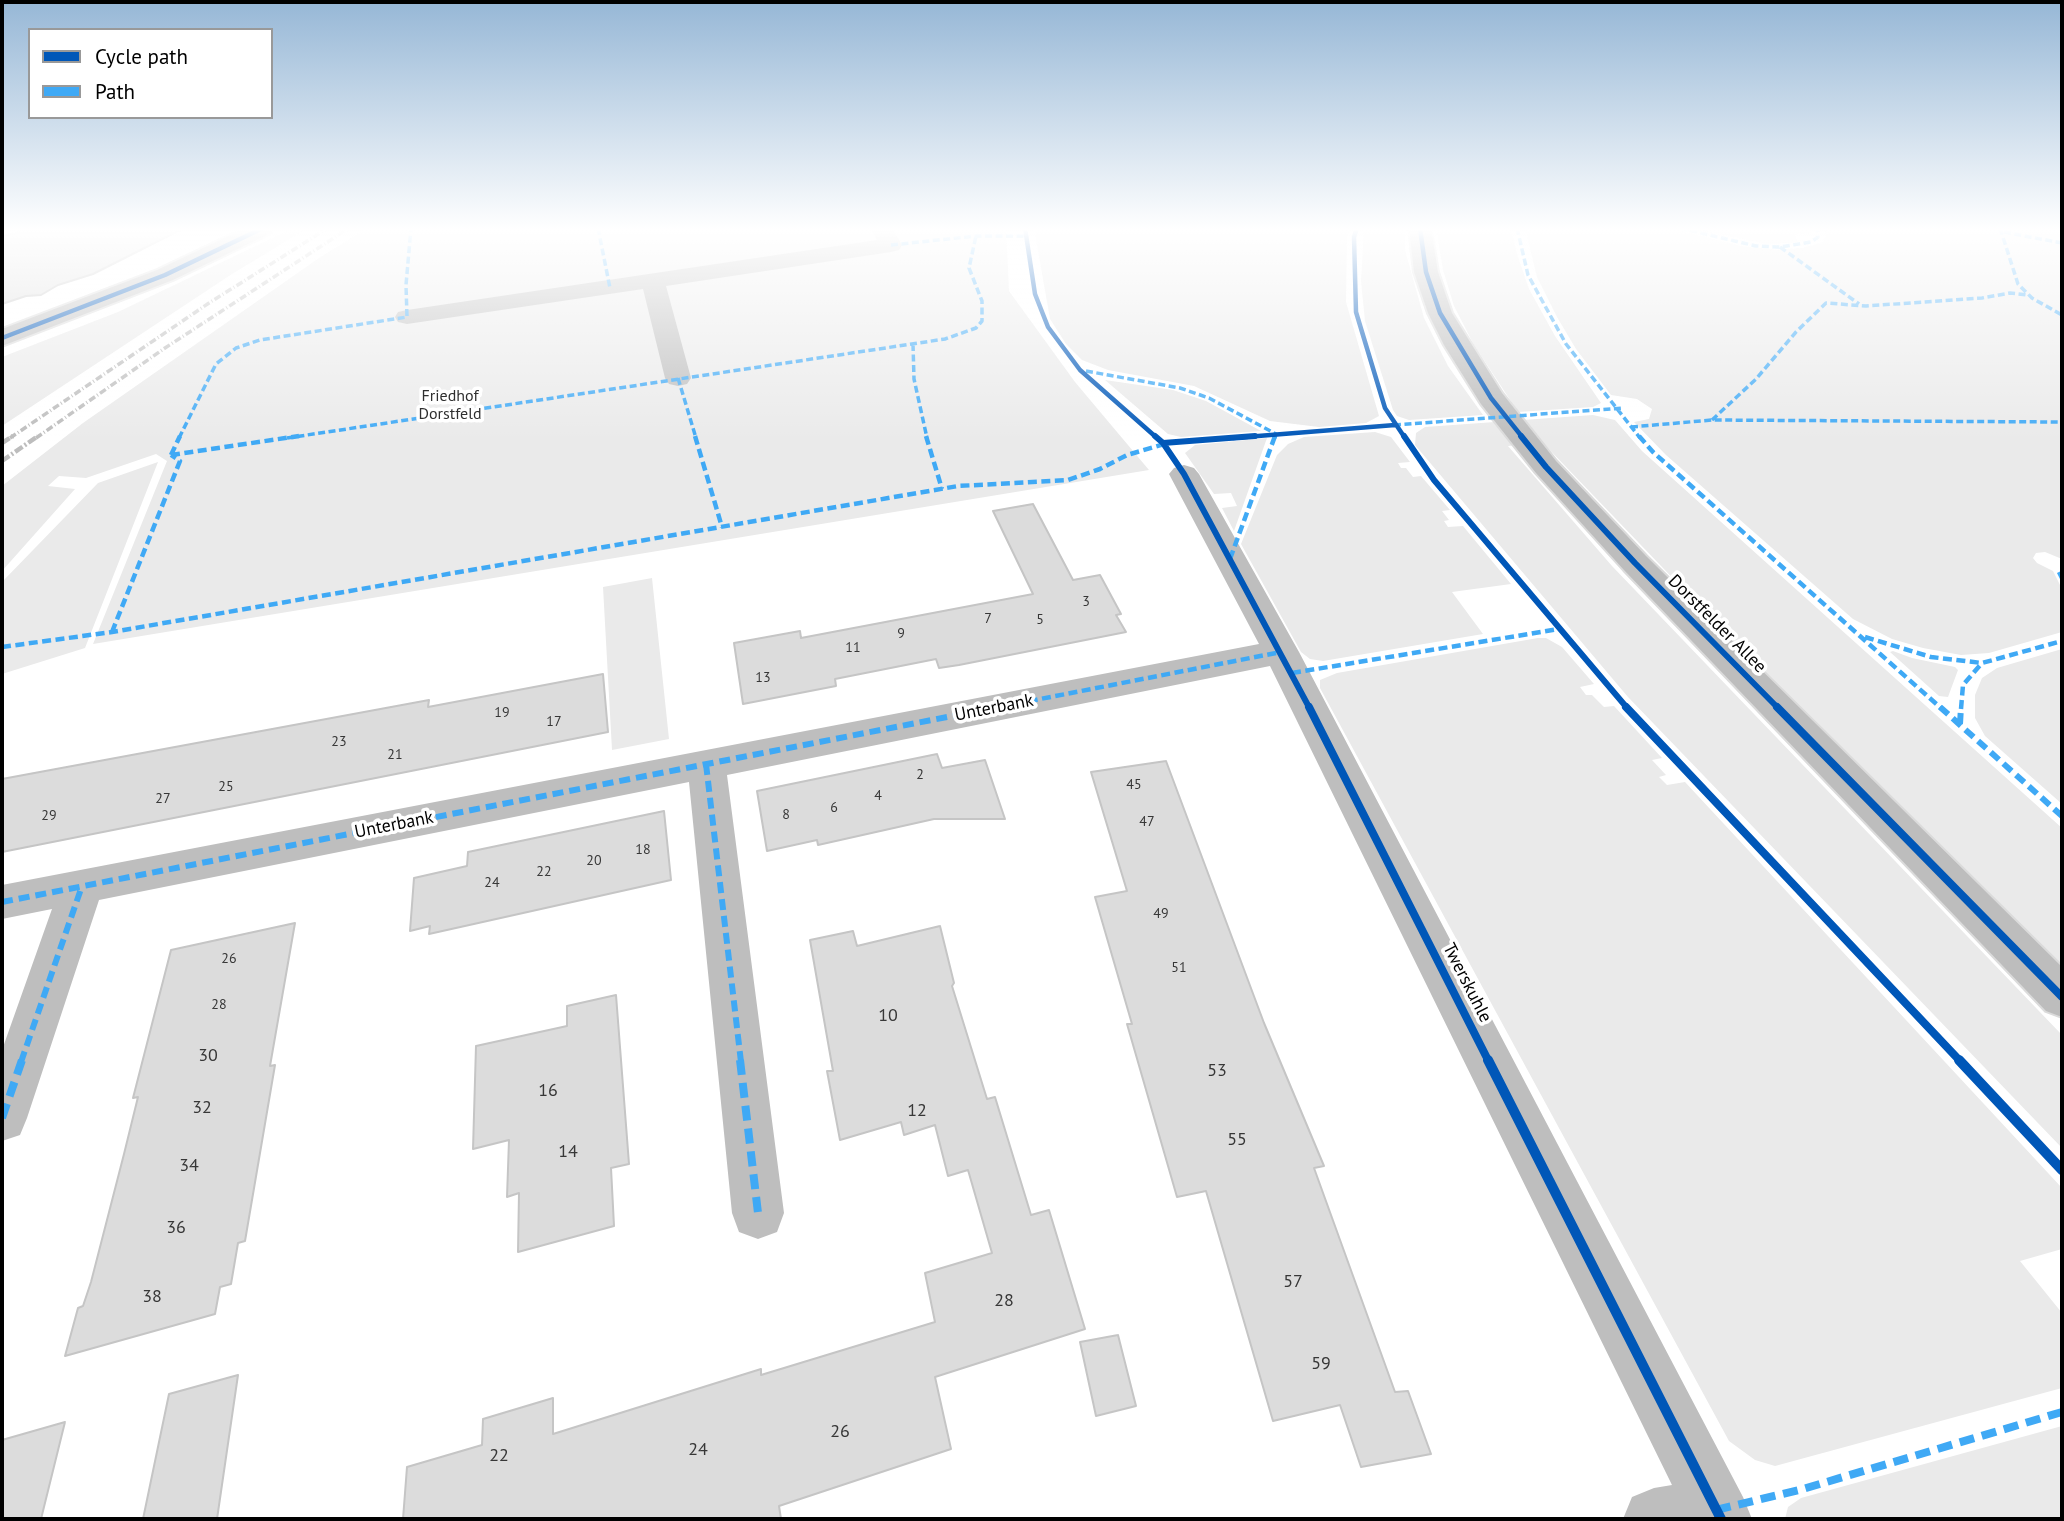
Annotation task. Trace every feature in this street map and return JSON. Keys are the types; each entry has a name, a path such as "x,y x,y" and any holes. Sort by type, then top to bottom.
{"main road":[{"path":"2,338 103,299"},
{"name":"Dorstfelder Allee","path":"1435,299 1457,345 1491,398 1546,467 1645,573 2062,997"}],"street":[{"path":"407,317 534,299"},
{"path":"657,299 678,378"},
{"name":"Twerskuhle","path":"1184,474 1281,652 1718,1515"},
{"name":"Unterbank","path":"2,902 1281,652"},
{"path":"706,764 758,1213"},
{"path":"2,1118 82,886"},
{"path":"1654,1519 1718,1515"}],"green space":[{"path":"145,299 194,299 2,426 2,357"},
{"name":"Friedhof Dorstfeld","path":"260,299 1015,299 1075,382 1149,470 93,644 167,461 156,454 86,478 59,476 48,486 75,489 2,571 2,486 83,423"},
{"path":"1046,299 1346,299 1379,416 1366,423 1319,427 1270,421 1194,386 1108,370 1082,360 1066,344 1050,319"},
{"path":"1363,299 1419,299 1424,318 1448,366 1483,415 1409,420 1397,416 1365,321"},
{"path":"1452,299 1535,299 1555,336 1601,403 1593,407 1518,412 1474,345"},
{"path":"1548,299 2062,299 2062,559 2045,552 2036,553 2033,558 2053,571 2062,589 2062,632 1989,653 1961,655 1892,639 1853,619 1666,455 1634,422 1649,419 1652,409 1637,399 1611,395 1576,349"},
{"path":"1105,380 1173,390 1206,401 1261,431 1181,437 1168,434"},
{"path":"1593,415 1615,420 1642,451 2062,828 2062,966 1686,592 1543,443 1508,446 1612,566 2062,1035 2062,1148 1628,697 1415,445 1416,433 1425,427"},
{"path":"1375,432 1391,437 1410,462 1398,463 1401,468 1406,468 1413,477 1421,476 1450,510 1442,511 1449,520 1444,521 1448,527 1463,526 1511,584 1452,592 1483,634 1323,661 1310,659 1301,652 1241,544 1277,455 1288,444 1304,437"},
{"path":"1267,438 1234,531 1222,508 1237,506 1231,493 1214,494 1185,453 1195,445"},
{"path":"158,462 85,648 2,674 2,582 98,483"},
{"path":"652,578 669,739 612,750 603,587"},
{"path":"1546,638 1562,647 1594,684 1580,687 1586,695 1592,695 1604,707 1614,706 1662,758 1652,760 1666,775 1659,777 1667,785 1685,782 2062,1188 2062,1249 2020,1261 2062,1313 2062,1388 1775,1466 1755,1460 1729,1441 1320,688 1320,680 1337,673"},
{"path":"2062,649 2062,804 1985,736 1975,718 1975,695 1982,678 1997,668"},
{"path":"1890,652 1955,667 1958,670 1948,697 1939,696"},
{"path":"2062,1426 2062,1519 1785,1519 1788,1507 1801,1498"}],"building":[{"path":"2,299 17,299 2,304"},
{"path":"1033,504 1073,580 1100,575 1121,614 1116,615 1126,632 939,668 936,659 835,679 836,686 743,704 734,643 800,631 801,638 1033,594 993,511"},
{"path":"603,674 608,732 2,852 2,779 429,700 428,707"},
{"path":"937,754 942,768 985,760 1005,819 934,819 818,845 817,840 767,851 757,791"},
{"path":"1166,761 1264,1023 1324,1166 1314,1168 1395,1392 1408,1391 1431,1454 1361,1467 1340,1405 1273,1421 1206,1191 1177,1197 1127,1024 1132,1024 1095,897 1127,891 1091,772"},
{"path":"664,811 671,880 429,934 430,926 410,931 414,878 467,866 468,852"},
{"path":"295,923 270,1066 275,1065 245,1241 238,1243 231,1284 220,1287 215,1314 65,1356 78,1308 83,1306 91,1282 138,1097 133,1098 171,950"},
{"path":"940,926 954,983 952,986 987,1099 995,1097 1031,1215 1049,1210 1085,1329 935,1377 951,1449 779,1506 781,1519 403,1519 407,1467 482,1445 483,1419 553,1398 553,1434 761,1369 761,1375 935,1322 925,1273 992,1253 968,1170 948,1176 935,1125 904,1135 901,1122 840,1140 827,1071 833,1071 810,940 853,931 857,946"},
{"path":"616,995 629,1164 611,1168 614,1226 518,1252 519,1193 507,1197 509,1140 473,1149 476,1046 567,1026 567,1006"},
{"path":"1118,1335 1136,1406 1096,1416 1080,1342"},
{"path":"238,1375 217,1519 143,1519 169,1394"},
{"path":"65,1422 41,1519 2,1519 2,1440"}],"railway":[{"path":"12,437 215,299"},
{"path":"36,438 240,299"},
{"path":"2,461 38,436"},
{"path":"2,443 12,437"}],"marked path":[{"path":"171,455 195,401 216,364 236,348 260,340 407,317 406,299"},
{"path":"171,455 945,339 976,328 982,321 981,299"},
{"path":"1541,299 1566,344 1615,409 1653,452 2062,816"},
{"path":"1852,299 1859,304"},
{"path":"1712,420 1756,379 1796,332 1826,303 1866,306 1968,299"},
{"path":"2034,299 2062,315"},
{"path":"913,344 914,379 928,444 942,489"},
{"path":"1086,371 1180,388 1209,398 1276,434 1230,559"},
{"path":"678,378 722,527"},
{"path":"1394,425 1623,408"},
{"path":"1631,427 1712,420 2062,422"},
{"path":"2,647 112,632 958,486 1068,480 1100,469 1127,455 1168,443"},
{"path":"112,632 180,461 171,455"},
{"path":"2059,572 2062,578"},
{"path":"1292,673 1559,629"},
{"path":"1865,637 1931,657 1982,663 2062,641"},
{"path":"2,902 1281,652"},
{"path":"1960,724 1963,685 1982,663"},
{"path":"706,764 758,1213"},
{"path":"2,1118 82,886"},
{"path":"1716,1510 1803,1489 2062,1412"}],"cycle path":[{"path":"2,338 103,299"},
{"path":"1037,299 1048,327 1080,370 1163,443 1184,474 1281,652 1721,1519"},
{"path":"1356,299 1356,312 1385,408 1434,480 1627,708 2062,1170"},
{"path":"1435,299 1457,345 1491,398 1546,467 1635,563 2062,997"},
{"path":"1163,443 1395,425"}]}
